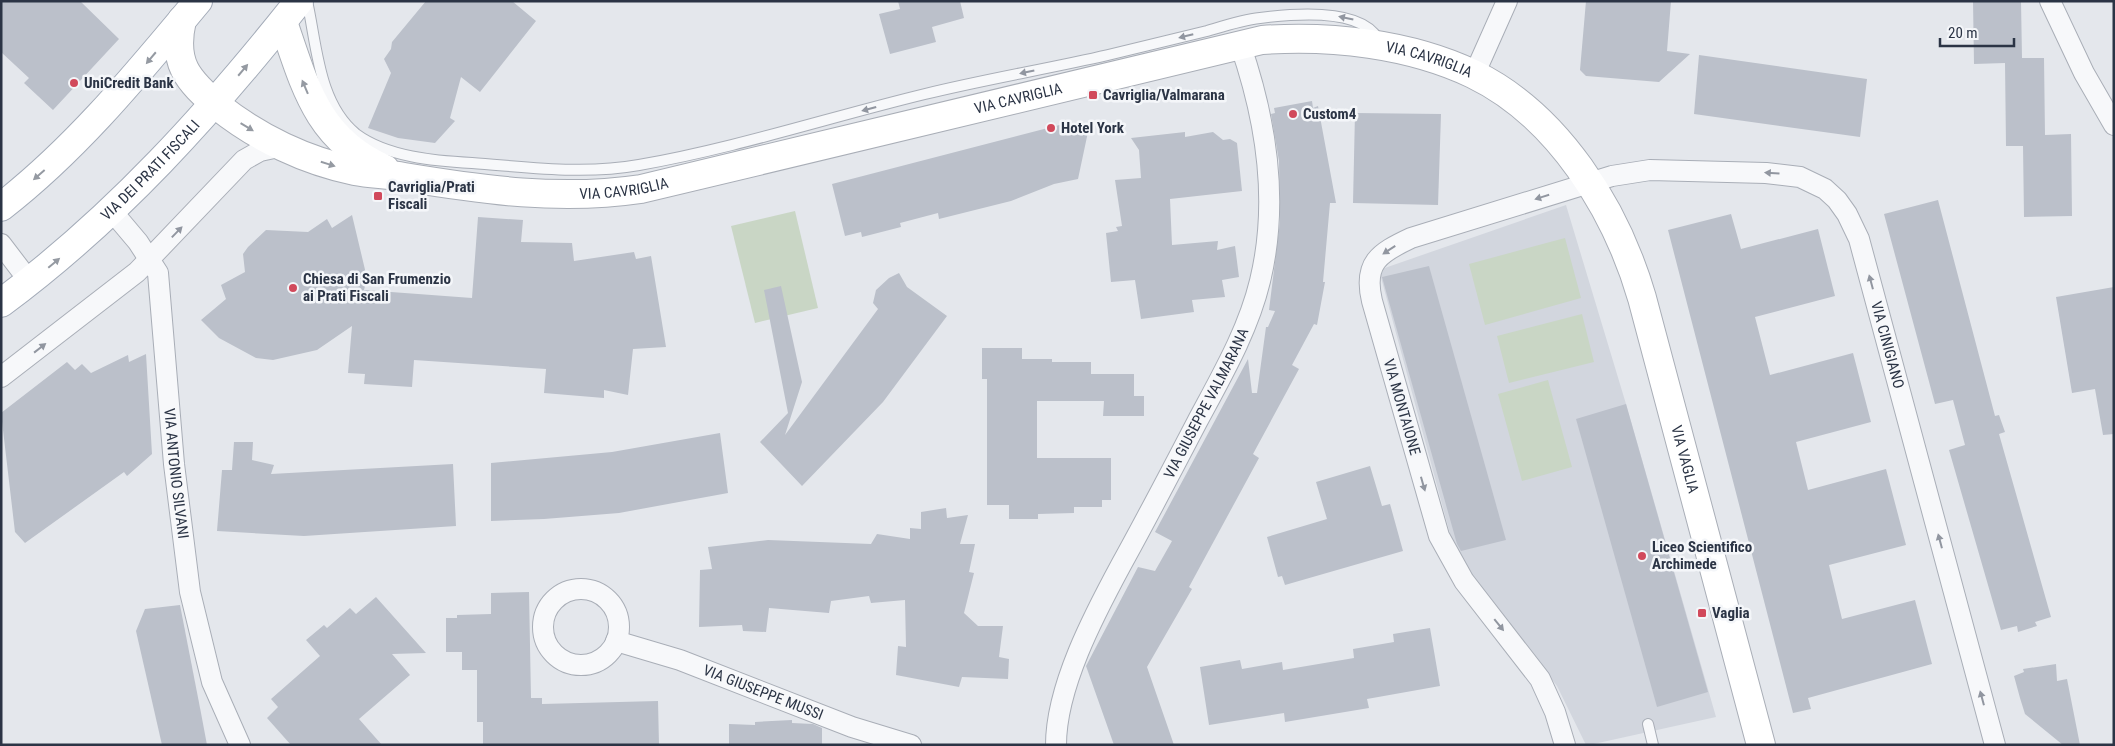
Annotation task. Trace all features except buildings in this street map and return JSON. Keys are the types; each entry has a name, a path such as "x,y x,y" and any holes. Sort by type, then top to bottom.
{"street":[{"name":"VIA DEI PRATI FISCALI","path":"1,303 71,248 188,134 300,1"},
{"path":"1474,74 1507,1"},
{"path":"2050,1 2084,73 2114,125"},
{"name":"VIA CAVRIGLIA","path":"190,11 177,42 180,60 189,78 237,121 308,157 354,171 402,176 478,189 529,194 600,193 641,189 1240,44 1292,38 1347,41 1382,47 1439,60 1474,74 1509,97 1533,116 1562,146 1589,183"},
{"path":"1,207 86,131 190,11"},
{"name":"VIA CAVRIGLIA","path":"283,22 304,85 326,125 353,152 402,176"},
{"name":"VIA GIUSEPPE VALMARANA","path":"1056,745 1064,698 1085,636 1219,380 1245,327 1260,282 1268,211 1265,141 1260,110 1240,44"},
{"path":"1,377 106,297 150,259 244,160 260,151 283,146"},
{"name":"VIA CINIGIANO","path":"1589,183 1623,173 1650,170 1784,174 1800,177 1825,189 1847,214 1859,239 1995,745"},
{"name":"VIA MONTAIONE","path":"1565,745 1555,712 1540,679 1464,581 1439,536 1372,301 1369,276 1376,260 1392,247 1411,238 1589,183"},
{"name":"VIA VAGLIA","path":"1589,183 1613,226 1636,277 1760,745"},
{"name":"VIA ANTONIO SILVANI","path":"111,210 150,259 158,273 175,473 190,592 215,691 240,745"},
{"path":"1,244 30,282"},
{"name":"VIA GIUSEPPE MUSSI","path":"616,641 680,660 852,727 911,745"}],"lane":[{"path":"307,1 321,71 330,98 341,118 363,138 386,149 447,162 584,171 641,165 793,130 925,94 1107,55 1256,18 1287,16 1355,20 1374,32 1382,47"},
{"path":"1648,724 1653,745"}],"shaded area":[{"path":"1566,205 1626,404 1716,717 1589,745 1586,745 1557,686 1456,556 1379,270"}],"green space":[{"path":"795,211 818,308 755,323 731,226"},
{"path":"1565,238 1581,298 1485,325 1469,264"},
{"path":"1582,314 1594,362 1509,383 1497,336"},
{"path":"1548,380 1572,467 1522,481 1498,394"}],"place":[{"name":"UniCredit Bank","path":"74,83"},
{"name":"Cavriglia/Valmarana","path":"1093,95"},
{"name":"Custom4","path":"1293,114"},
{"name":"Hotel York","path":"1051,128"},
{"name":"Cavriglia/Prati Fiscali","path":"378,196"},
{"name":"Chiesa di San Frumenzio ai Prati Fiscali","path":"293,288"},
{"name":"Liceo Scientifico Archimede","path":"1642,556"},
{"name":"Vaglia","path":"1702,613"}]}
